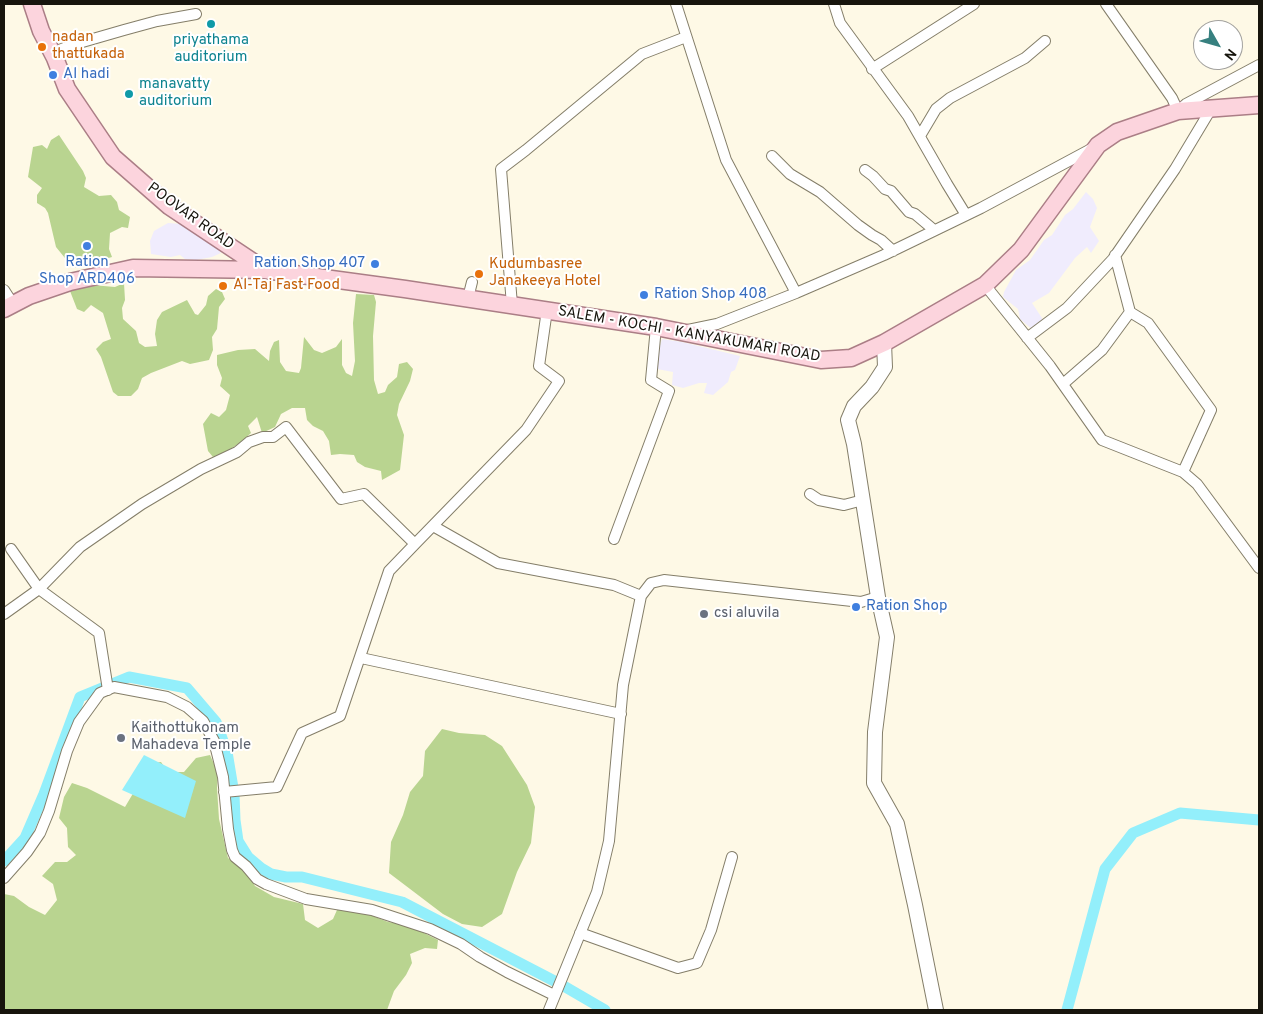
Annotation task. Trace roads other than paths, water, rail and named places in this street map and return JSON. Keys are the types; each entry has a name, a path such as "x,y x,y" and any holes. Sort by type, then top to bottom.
{"main road":[{"name":"POOVAR ROAD","path":"32,4 67,89 113,157 169,206 265,270"},
{"name":"SALEM - KOCHI - KANYAKUMARI ROAD","path":"8,307 29,296 70,282 133,268 265,270 468,298 681,331 821,360 851,358 884,343 985,285 1021,250 1098,145 1117,132 1178,111 1259,105"}],"street":[{"path":"676,4 726,160 796,293"},
{"path":"834,4 840,23 908,116 966,215"},
{"path":"872,68 974,4"},
{"path":"1106,4 1172,98 1178,111 1186,104 1259,66"},
{"path":"52,53 72,45 157,21 196,14"},
{"path":"512,305 500,168 526,150 642,54 686,37"},
{"path":"920,136 936,109 950,98 1025,58 1045,41"},
{"path":"1027,338 1067,308 1115,255 1175,169 1211,108"},
{"path":"681,331 717,324 796,293 893,251 966,215 1098,145"},
{"path":"772,156 797,178 820,192 858,225 881,240 893,251"},
{"path":"865,170 885,189 890,191 909,212 934,230"},
{"path":"1115,255 1130,312 1148,323 1211,410 1183,472"},
{"path":"468,298 472,282"},
{"path":"985,285 1062,384 1102,440 1183,472 1197,484 1259,568"},
{"path":"4,290 8,307"},
{"path":"225,792 277,787 302,733 340,716 389,571 526,430 559,381 540,366 547,310"},
{"path":"1062,384 1102,350 1130,312"},
{"path":"614,539 669,391 650,380 656,327"},
{"path":"884,343 885,368 872,387 854,406 848,420 854,444 878,597 887,637 875,732 874,783 897,824 936,1010"},
{"path":"4,614 39,589 80,547 142,504 201,469 237,452 249,442 263,438 274,438 286,428 340,499 364,494 415,544"},
{"path":"810,494 819,500 844,505 863,500"},
{"path":"433,526 498,563 614,585 641,596"},
{"path":"11,550 39,589 99,633 108,690"},
{"path":"549,1010 597,892 609,842 623,685 641,596 651,583 664,580 861,602 878,597"},
{"path":"361,658 621,714"},
{"path":"4,878 27,852 40,833 78,722 100,693 114,687 168,697 187,707 203,721 214,741 223,777 228,829 235,857 257,879 306,899 372,910 430,930 461,944 480,957 554,995"},
{"path":"580,933 678,968 697,963 710,930 732,857"}],"water":[{"path":"144,755 196,781 185,818 122,790"}],"waterway":[{"path":"4,861 25,838 44,794 80,697 129,677 187,688 216,722 227,752 234,794 238,841 248,857 261,868 271,874 286,877 302,877 402,902 562,985 605,1010"},
{"path":"1067,1010 1105,869 1133,833 1180,813 1259,820"}],"place":[{"name":"priyathama auditorium","path":"211,24"},
{"name":"nadan thattukada","path":"42,47"},
{"name":"Al hadi","path":"53,75"},
{"name":"manavatty auditorium","path":"129,94"},
{"name":"Ration Shop ARD406","path":"87,246"},
{"name":"Ration Shop 407","path":"375,264"},
{"name":"Kudumbasree Janakeeya Hotel","path":"479,274"},
{"name":"Al-Taj Fast Food","path":"223,286"},
{"name":"Ration Shop 408","path":"644,295"},
{"name":"Ration Shop","path":"856,607"},
{"name":"csi aluvila","path":"704,614"},
{"name":"Kaithottukonam Mahadeva Temple","path":"121,738"}]}
